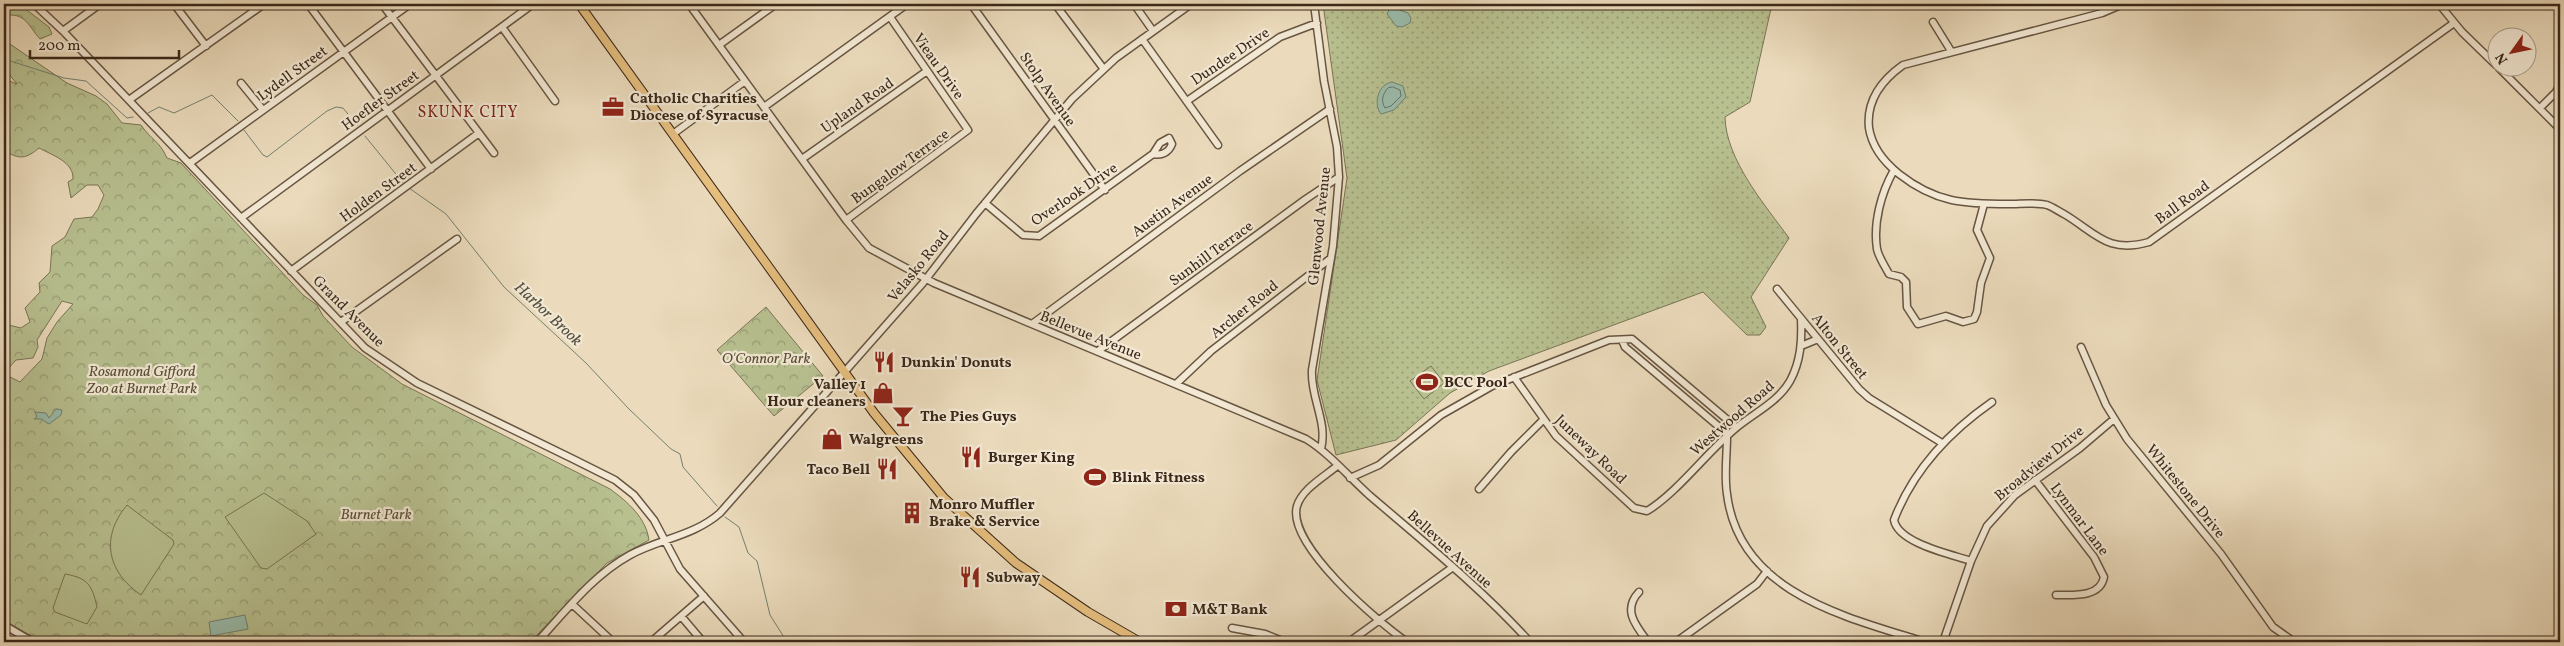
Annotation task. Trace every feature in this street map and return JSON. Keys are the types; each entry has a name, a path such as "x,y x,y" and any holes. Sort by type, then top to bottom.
{"main road":[{"path":"579,4 909,459 961,516 1016,563 1088,612 1140,642"}],"street":[{"name":"Grand Avenue","path":"34,4 64,31 365,348 417,383 615,480 646,508 680,568 744,642"},
{"path":"64,31 100,4"},
{"path":"174,4 206,46"},
{"path":"129,100 264,4"},
{"path":"308,4 431,169"},
{"path":"382,4 494,153"},
{"name":"Lydell Street","path":"190,163 410,4"},
{"name":"Hoefler Street","path":"241,218 533,4"},
{"name":"Bellevue Avenue","path":"689,4 846,220 869,248 926,279 1306,439 1322,449 1350,478 1453,567 1530,642"},
{"path":"719,45 776,4"},
{"path":"764,107 908,4"},
{"name":"Stolp Avenue","path":"970,4 1105,190"},
{"path":"1055,4 1103,68"},
{"path":"1134,4 1153,31"},
{"name":"Velasko Road","path":"537,642 607,569 631,555 702,526 720,513 926,279 1054,119 1103,68 1191,4"},
{"name":"Glenwood Avenue","path":"1314,4 1330,109 1338,147 1339,177 1331,258 1311,382 1324,432 1322,449"},
{"name":"Ball Road","path":"2123,4 2102,13 1903,65 1882,83 1873,99 1869,117 1870,136 1878,151 1894,170 1932,195 1954,202 2045,205 2058,210 2100,240 2111,244 2122,246 2149,242 2454,23"},
{"path":"2438,4 2454,23 2486,54"},
{"name":"Vieau Drive","path":"890,17 968,130"},
{"path":"1933,22 1951,51"},
{"name":"Dundee Drive","path":"1186,101 1280,37 1317,23"},
{"path":"502,27 555,101"},
{"path":"1142,39 1218,145"},
{"name":"Upland Road","path":"802,159 927,71"},
{"path":"2510,78 2560,128"},
{"path":"673,134 745,81"},
{"path":"241,83 262,110"},
{"path":"2540,108 2556,92 2560,84"},
{"name":"Austin Avenue","path":"1032,324 1270,149 1330,109"},
{"name":"Bungalow Terrace","path":"846,220 968,130"},
{"name":"Holden Street","path":"291,271 479,133"},
{"name":"Overlook Drive","path":"985,203 1020,233 1035,237 1053,227 1153,154"},
{"path":"1894,170 1880,207 1877,246 1880,258 1889,274 1901,277 1906,282 1907,307 1918,324 1946,316 1963,322 1969,322 1977,312 1981,283 1990,258 1977,230 1984,204"},
{"name":"Sunhill Terrace","path":"1098,351 1306,198 1339,177"},
{"path":"341,322 456,239"},
{"name":"Archer Road","path":"1176,384 1211,350 1331,258"},
{"name":"Alton Street","path":"1777,289 1844,373 1869,398 1942,443"},
{"name":"Westwood Road","path":"1637,510 1647,511 1653,508 1736,427 1773,401 1784,389 1796,368 1801,346 1801,318"},
{"path":"1350,478 1380,465 1417,433 1456,405 1514,377 1609,340 1632,339 1736,427"},
{"path":"1801,346 1818,339"},
{"path":"1622,340 1625,347 1724,431 1727,436 1726,478 1730,508 1744,543 1767,571 1797,594 1831,612 1925,642"},
{"name":"Whitestone Drive","path":"2081,347 2088,368 2114,419 2147,464 2182,503 2221,554 2273,627 2290,639"},
{"name":"Juneway Road","path":"1514,377 1556,436 1637,510"},
{"path":"1970,560 1906,537 1899,531 1894,520 1926,462 1942,443 1992,402"},
{"name":"Broadview Drive","path":"1943,642 1970,560 1987,526 1998,512 2035,480 2114,419"},
{"path":"1479,489 1511,452 1543,420"},
{"path":"1337,466 1300,499 1296,510 1298,525 1332,575 1354,600 1406,642"},
{"name":"Lynmar Lane","path":"2035,480 2094,557 2104,577 2100,588 2094,591 2056,595"},
{"path":"1350,642 1453,567"},
{"path":"1676,642 1757,584 1767,571"},
{"path":"1639,592 1630,604 1630,611 1636,626 1648,642"},
{"path":"651,642 704,596"},
{"path":"572,604 613,642"},
{"path":"681,616 703,642"},
{"path":"4,625 33,642"},
{"path":"1232,628 1265,634 1284,642"}],"green space":[{"path":"4,4 19,4 49,27 52,34 40,39 22,18 11,15 4,16"},
{"path":"1323,4 1772,4 1750,102 1725,117 1727,133 1739,165 1758,197 1789,238 1751,297 1766,327 1760,335 1747,335 1703,292 1489,371 1450,393 1396,440 1336,455 1317,380 1347,178"},
{"name":"Burnet Park","path":"4,40 67,83 96,96 107,104 122,123 141,125 161,147 167,158 181,163 303,295 317,305 323,316 352,347 402,384 610,489 635,511 644,525 649,540 607,563 530,642 42,642 4,621 4,374 20,382 42,359 47,338 57,322 73,304 62,301 37,340 38,347 33,358 16,360 7,370 4,367 4,324 21,328 30,322 25,308 40,292 39,283 50,272 52,246 65,237 74,219 92,217 104,195 98,185 87,185 71,198 68,182 73,179 72,173 70,168 56,156 39,148 22,157 4,150 4,79 17,84 4,68"},
{"name":"O'Connor Park","path":"766,307 823,376 774,416 717,350"},
{"name":"BCC Pool","path":"1431,366 1444,383 1424,399 1410,381"},
{"path":"264,493 307,521 316,534 267,569 261,568 225,517"},
{"path":"127,505 173,540 174,544 141,595 121,576 111,553 113,529 118,517"},
{"path":"65,574 84,580 91,588 97,607 87,624 55,612 53,608"}],"water":[{"path":"1394,8 1408,13 1411,18 1410,23 1402,27 1396,26 1387,14 1389,10"},
{"path":"1392,82 1403,86 1406,97 1394,110 1381,114 1377,105 1378,95 1383,86"},
{"path":"56,409 62,410 61,415 49,424 41,419 34,419 37,417 35,412 46,413 49,418"},
{"path":"245,615 248,629 211,636 209,622"}],"waterway":[{"name":"Harbor Brook","path":"4,59 64,78 86,81 127,118 133,117"},
{"name":"Harbor Brook","path":"148,113 159,107 174,113 212,95 238,121"},
{"name":"Harbor Brook","path":"244,130 263,155 267,157 327,111 336,107 343,108 357,125"},
{"name":"Harbor Brook","path":"365,136 404,184"},
{"name":"Harbor Brook","path":"409,188 446,214 504,287 586,363 629,409 671,449 680,454 683,467 717,506"},
{"name":"Harbor Brook","path":"725,517 739,527 748,553 757,561 770,615 787,642"}],"place":[{"name":"Catholic Charities Diocese of Syracuse","path":"613,107"},
{"name":"Dunkin' Donuts","path":"884,362"},
{"name":"BCC Pool","path":"1427,382"},
{"name":"Valley 1 Hour cleaners","path":"883,393"},
{"name":"The Pies Guys","path":"903,416"},
{"name":"Walgreens","path":"832,439"},
{"name":"Burger King","path":"971,457"},
{"name":"Taco Bell","path":"887,469"},
{"name":"Blink Fitness","path":"1095,477"},
{"name":"Monro Muffler Brake & Service","path":"912,513"},
{"name":"Subway","path":"970,577"},
{"name":"M&T Bank","path":"1176,609"}],"district":[{"name":"SKUNK CITY","path":"468,111"}],"park label":[{"name":"Rosamond Gifford Zoo at Burnet Park","path":"142,380"}]}
